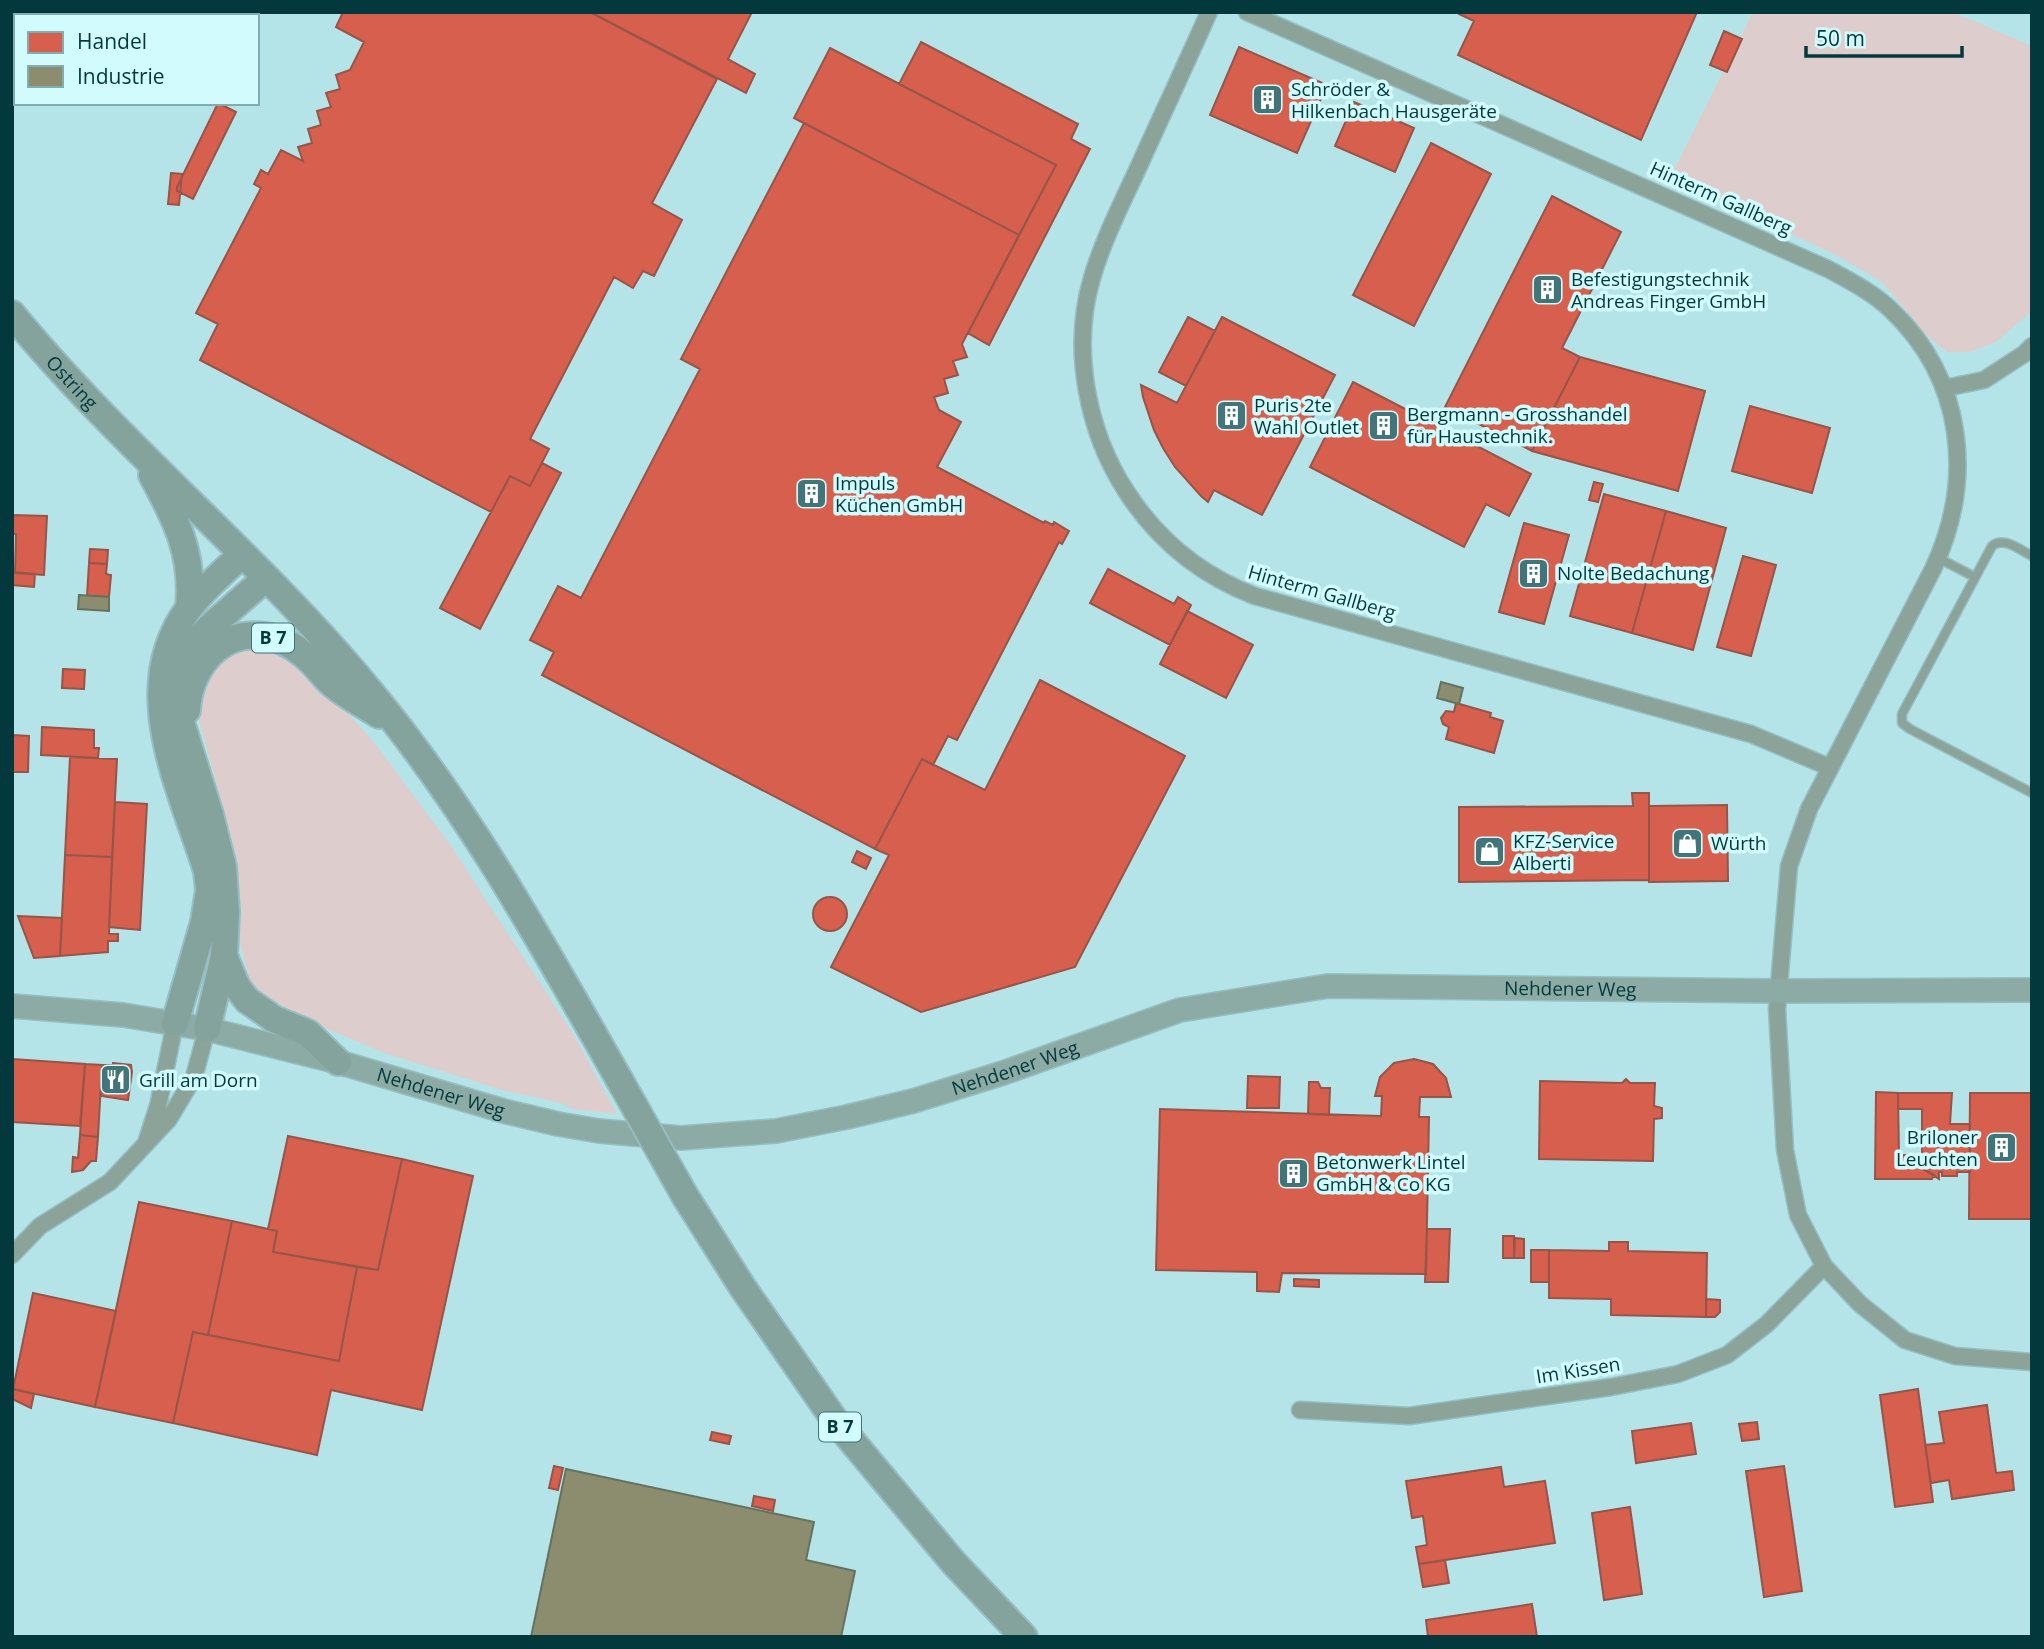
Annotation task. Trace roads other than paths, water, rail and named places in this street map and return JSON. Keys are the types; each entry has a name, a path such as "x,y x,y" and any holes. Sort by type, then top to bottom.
{"main road":[{"name":"Ostring","path":"12,314 43,352 137,449"},
{"name":"B 7","path":"137,449 242,554 346,664 439,779 490,856 685,1196 743,1289 836,1422 953,1562 1024,1637"},
{"name":"B 7","path":"137,449 163,496 185,545 191,586 189,608"},
{"name":"B 7","path":"176,1023 204,922 209,890 207,871 163,732 160,678 164,658 189,608 242,554"},
{"name":"B 7","path":"206,1029 224,956 226,912 223,867 174,703 176,674 188,649 265,578"},
{"name":"B 7","path":"186,737 188,701 195,676 201,666 223,644 237,637 257,634 284,641 303,653 331,683 401,730"},
{"name":"B 7","path":"224,956 237,987 247,1000 261,1011 308,1033 338,1062"}],"street":[{"name":"Hinterm Gallberg","path":"1209,12 1099,255 1084,313 1086,381 1101,442 1114,472 1155,531 1171,547 1205,572 1255,596 1751,734 1829,767"},
{"name":"Hinterm Gallberg","path":"1247,12 1838,274 1875,296 1903,323 1923,349 1945,388 1958,451 1951,510 1938,558 1809,808 1789,866 1778,991"},
{"path":"1945,388 1984,380 2032,346"},
{"name":"Nehdener Weg","path":"12,1006 78,1010 176,1023 338,1062 507,1112 558,1124 681,1138 776,1131 913,1101 1003,1073 1180,1010 1328,986 1778,991 2032,990"},
{"path":"1778,991 1785,1150 1798,1214 1824,1266 1860,1304 1905,1340 1955,1356 2032,1362"},
{"path":"143,1148 158,1106 176,1023"},
{"path":"12,1255 40,1226 110,1182 169,1119 194,1077 206,1029"},
{"name":"Im Kissen","path":"1300,1410 1409,1416 1611,1387 1678,1374 1727,1355 1767,1324 1824,1266"}],"lane":[{"path":"2032,556 2003,542 1992,546 1902,714 1902,723 1910,729 2032,793"},
{"path":"1938,558 1975,577"}],"place":[{"name":"Schröder & Hilkenbach Hausgeräte","path":"1268,100"},
{"name":"Befestigungstechnik Andreas Finger GmbH","path":"1548,290"},
{"name":"Puris 2te Wahl Outlet","path":"1231,416"},
{"name":"Bergmann - Grosshandel für Haustechnik.","path":"1384,425"},
{"name":"Impuls Küchen GmbH","path":"812,494"},
{"name":"Nolte Bedachung","path":"1534,573"},
{"name":"Würth","path":"1688,843"},
{"name":"KFZ-Service Alberti","path":"1490,852"},
{"name":"Grill am Dorn","path":"116,1080"},
{"name":"Briloner Leuchten","path":"2001,1148"},
{"name":"Betonwerk Lintel GmbH & Co KG","path":"1293,1173"}]}
